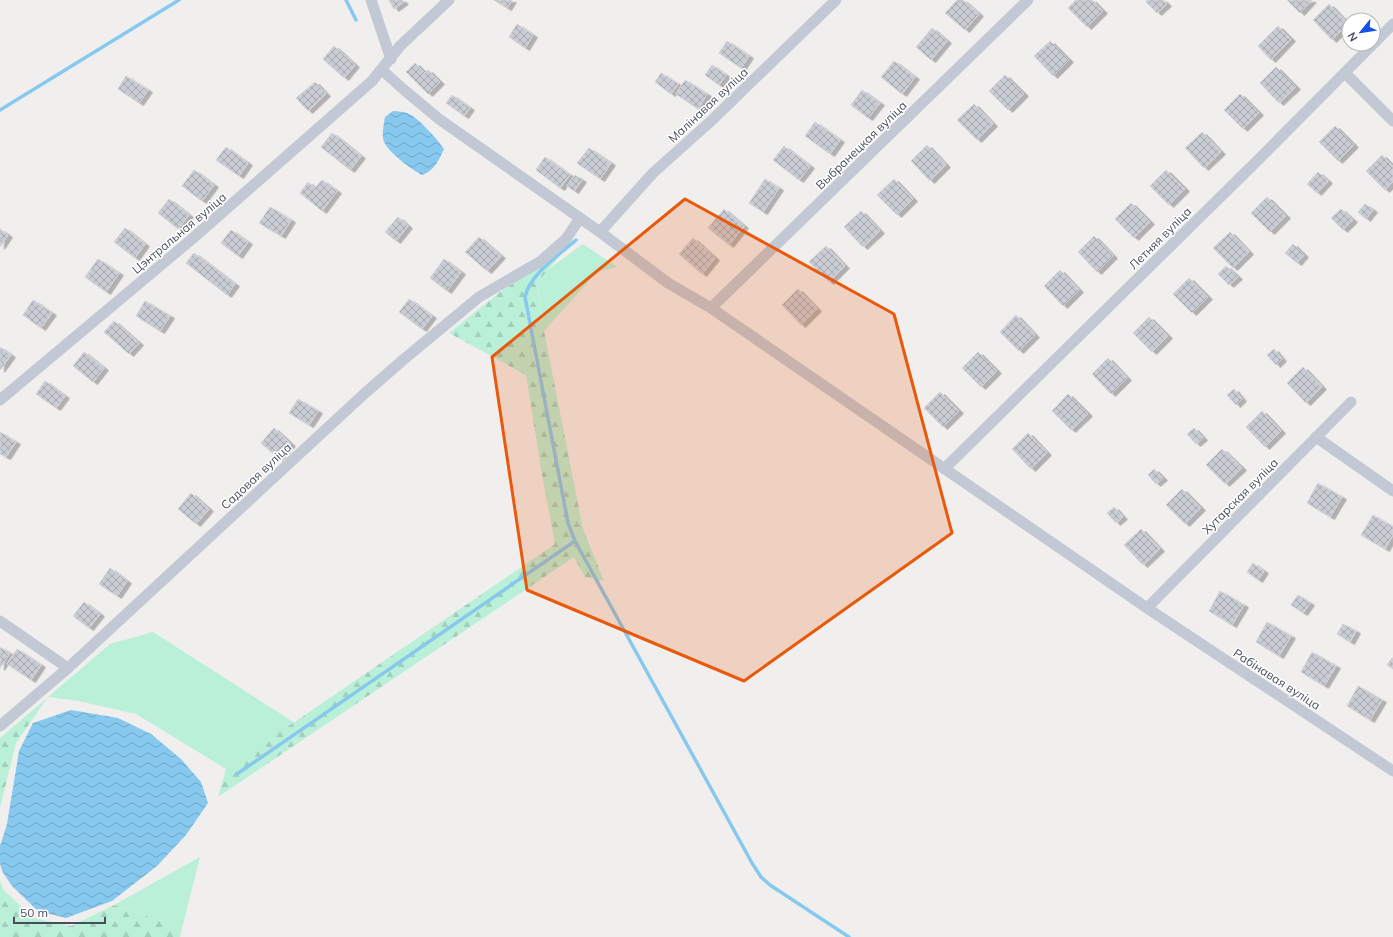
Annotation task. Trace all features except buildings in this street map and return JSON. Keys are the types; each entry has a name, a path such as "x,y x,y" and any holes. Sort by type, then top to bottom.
{"street":[{"path":"371,0 391,59"},
{"name":"Цэнтральная вуліца","path":"0,400 192,240 372,81 400,46 448,0"},
{"name":"Малінавая вуліца","path":"600,232 653,174 711,121 836,0"},
{"name":"Выбранецкая вуліца","path":"711,308 1028,0"},
{"name":"Летняя вуліца","path":"944,469 1393,24"},
{"name":"Рабінавая вуліца","path":"382,70 439,119 600,232 668,283 711,308 1147,608 1393,771"},
{"path":"1345,73 1393,121"},
{"name":"Садовая вуліца","path":"0,726 68,668 364,394 479,297 541,261 566,239 580,218"},
{"name":"Хутарская вуліца","path":"1147,608 1351,402"},
{"path":"1316,438 1393,491"},
{"path":"0,621 68,668"}],"highlighted area":[{"path":"685,199 894,314 952,533 744,681 527,590 492,357"}],"green space":[{"path":"574,239 537,283 544,331 583,529 604,581 585,577 574,557 218,797 226,769 555,544 526,375 449,333 500,292 532,271"},
{"path":"583,244 617,267 597,272 544,331 537,282 546,271"},
{"path":"153,632 295,723 226,769 136,714 78,701 48,697 110,644"},
{"path":"48,697 16,743 0,808 0,738"},
{"path":"200,857 182,928 114,905"},
{"path":"0,880 3,889 33,918 71,926 114,905 182,928 180,937 0,937"}],"water":[{"path":"393,111 405,112 415,118 429,131 444,149 436,165 430,171 422,175 406,165 390,151 384,142 383,133 385,117"},
{"path":"71,710 118,718 151,734 181,759 201,782 208,803 186,835 157,866 112,901 66,918 38,911 12,886 2,871 0,863 0,846 7,824 19,751 33,723"}],"waterway":[{"path":"0,110 179,0"},
{"path":"346,0 356,20"},
{"path":"576,240 539,273 528,289 525,297 568,523 575,541 761,877 770,885 849,937"},
{"path":"237,774 575,541"}]}
